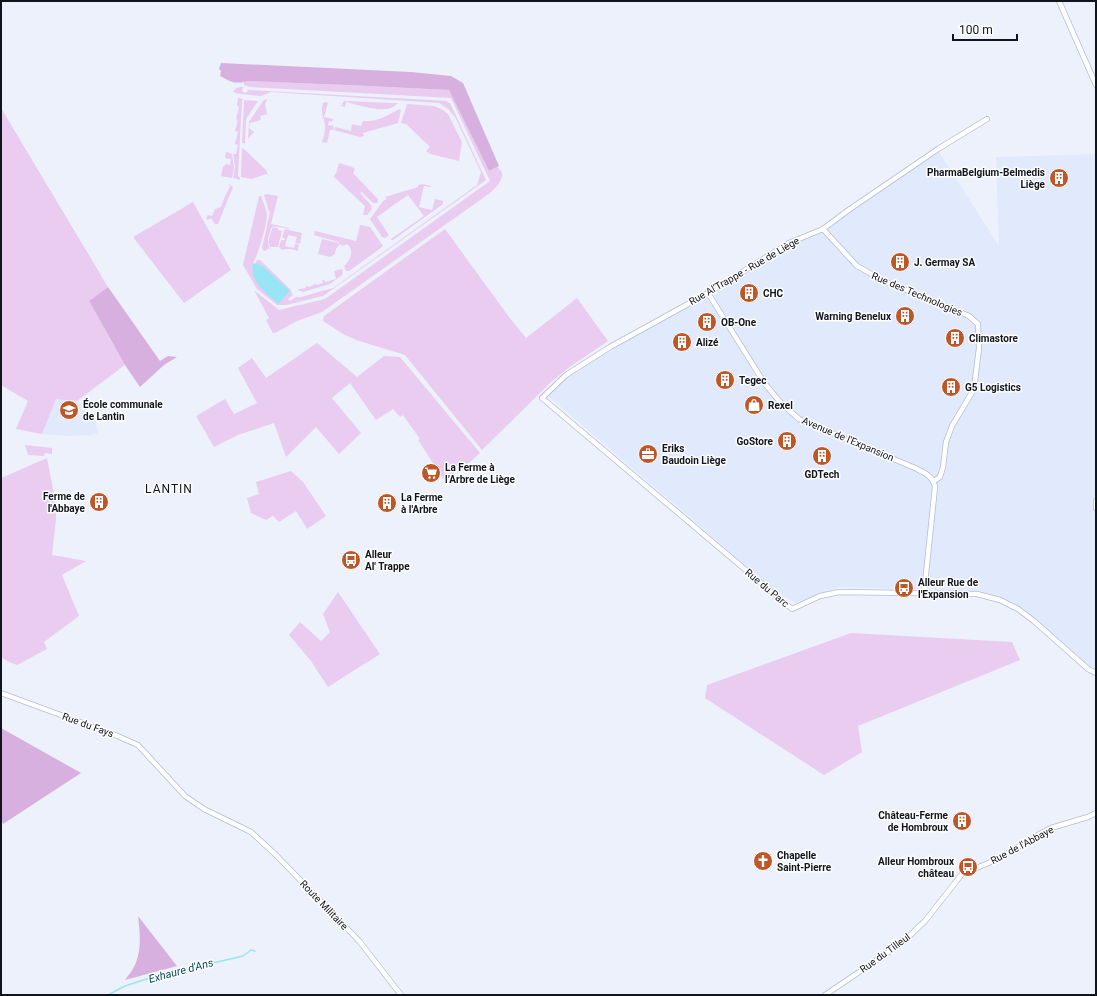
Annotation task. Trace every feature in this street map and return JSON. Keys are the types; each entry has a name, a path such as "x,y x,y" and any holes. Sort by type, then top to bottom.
{"street":[{"path":"1060,1 1096,85"},
{"name":"Rue Al'Trappe - Rue de Liège","path":"542,398 566,375 610,348 708,293 789,243 823,229 938,149 987,120"},
{"name":"Rue des Technologies","path":"823,229 857,266 882,280 969,316 978,324 979,348 974,389 952,426 946,442 943,467 940,477 934,481"},
{"name":"Avenue de l'Expansion","path":"708,293 765,384 782,404 799,419 916,468 928,474 934,481"},
{"name":"Rue du Parc","path":"542,398 792,609 820,596 839,592 977,594 1000,600 1018,609 1034,621 1088,670 1096,673"},
{"path":"924,593 935,487 934,481"},
{"path":"1096,501 1096,508"},
{"name":"Rue du Fays","path":"1,693 138,745 185,796 204,809 236,826"},
{"name":"Rue de l'Abbaye","path":"954,885 962,874 998,859 1051,828 1096,813"},
{"name":"Route Militaire","path":"236,826 251,832 276,855 360,942 400,995"},
{"name":"Rue du Tilleul","path":"825,995 902,943 925,921 954,885"}],"shaded area":[{"path":"221,63 411,72 451,76 463,83 499,166 489,171 449,90 249,81 234,82 220,76 221,71 219,69"},
{"path":"244,82 449,90 489,171 498,167 502,173 502,178 490,193 322,312 297,321 273,333 266,320 269,318 254,290 279,310 325,299 490,181 451,98 250,87 244,85"},
{"path":"243,87 242,91 245,93 248,90 447,101 450,103 486,180 323,296 286,305 277,305 257,289 243,265 259,196 261,196 265,207 267,218 262,241 252,269 263,266 255,264 257,260 260,260 290,289 293,295 288,299 290,301 296,297 333,288 477,185 481,172 455,117 448,109 439,103 271,92 261,96 233,92 236,88"},
{"path":"238,98 244,99 242,100 238,176 240,180 233,178 235,167 233,154 236,154 238,145 235,144 238,132 235,131 238,120 236,119 239,107 237,105"},
{"path":"266,99 265,104 267,114 260,116 261,120 250,123 249,128 254,132 248,139 249,122 263,101"},
{"path":"244,100 258,101 246,119 245,143 242,143"},
{"path":"344,101 398,103 387,109 380,109 346,102 345,107 341,106"},
{"path":"323,103 328,103 324,117 333,119 332,122 329,121 328,125 334,126 333,130 330,130 327,143 322,142 325,126 322,106"},
{"path":"407,104 434,106 448,114 462,142 459,161 430,154 426,151 430,147 406,124 401,123"},
{"path":"1,108 108,287 89,301 125,365 77,401 56,399 42,434 16,429 28,401 1,385"},
{"path":"399,109 401,110 398,123 363,133 364,136 360,137 334,130 335,127 351,131 352,124 361,126 363,121 378,119"},
{"path":"242,148 266,170 268,175 266,174 252,179 241,177"},
{"path":"226,152 232,154 234,168 232,178 221,176 223,167 226,164 230,165 231,159 225,158"},
{"path":"939,152 999,246 996,157 1096,154 1096,674 1023,608 991,595 965,591 839,587 796,603 778,593 548,396 568,375 821,228"},
{"path":"339,163 355,169 353,173 378,199 377,203 373,203 362,192 360,193 371,205 372,209 367,215 363,215 365,206 334,177"},
{"path":"228,183 233,187 218,224 215,224 211,218 208,220 206,218 208,215 212,216 215,209 221,207 230,186"},
{"path":"423,184 431,187 424,186 419,207 432,210 435,199 443,201 443,204 391,240 424,216 408,195 377,217 389,235 385,238 382,237 370,219 384,200 387,199 385,197 418,187 418,185"},
{"path":"264,195 278,196 271,224 289,229 272,227 268,240 270,248 269,249 267,247 268,249 264,251 262,248 270,212"},
{"path":"193,202 231,270 184,303 133,237"},
{"path":"360,225 370,227 383,246 349,271 346,271 344,266 351,255 351,249 349,246 347,244 343,246 338,242 314,235 315,231 356,241"},
{"path":"273,227 282,231 278,247 270,247 269,245 269,237"},
{"path":"285,229 302,233 300,244 295,243 297,237 288,235 285,246 294,248 295,244 299,245 298,251 290,249 282,250 279,247 281,240 286,240 282,237"},
{"path":"445,229 526,338 577,298 608,341 571,366 551,382 482,450 405,355 356,340 343,334 323,321 324,316"},
{"path":"322,239 340,244 336,249 335,254 330,257 318,254"},
{"path":"342,269 342,275 330,284 303,292 298,290 306,288 306,285 308,287 314,285 315,282 316,285 323,283 322,280 325,282 336,279 334,271"},
{"path":"108,287 160,361 168,356 177,357 164,365 140,387 125,365 89,301"},
{"path":"317,343 357,377 384,356 400,357 480,453 470,462 444,480 418,440 420,439 403,415 400,417 393,409 376,420 350,383 332,398 361,433 339,454 316,427 286,457 274,423 238,435 214,447 196,416 225,399 234,414 257,403 238,368 252,358 266,378"},
{"name":"École communale de Lantin","path":"56,398 77,401 95,419 98,433 70,436 42,434"},
{"path":"25,445 52,448 52,454 45,453 44,456 28,455"},
{"path":"47,458 56,504 52,555 86,561 62,575 79,616 44,642 47,649 17,665 1,657 1,478"},
{"path":"291,471 303,482 326,516 307,529 296,511 279,522 273,516 266,520 251,513 247,498 259,494 256,482"},
{"path":"338,592 380,654 328,687 311,661 289,635 300,622 321,641 330,632 323,614"},
{"path":"851,633 1012,642 1020,660 858,726 862,752 824,775 705,698 707,685"},
{"path":"1,728 81,773 3,824 1,819"},
{"path":"138,916 177,966 125,980 137,961 140,935"}],"water":[{"path":"253,263 263,266 290,291 278,304 256,281 252,270"}],"waterway":[{"name":"Exhaure d'Ans","path":"108,995 125,986 153,977 243,956 251,950 255,951"}],"place":[{"name":"PharmaBelgium-Belmedis Liège","path":"1059,178"},
{"name":"J. Germay SA","path":"900,262"},
{"name":"CHC","path":"749,293"},
{"name":"Warning Benelux","path":"905,316"},
{"name":"OB-One","path":"707,322"},
{"name":"Climastore","path":"955,338"},
{"name":"Alizé","path":"682,342"},
{"name":"Tegec","path":"725,380"},
{"name":"G5 Logistics","path":"951,387"},
{"name":"Rexel","path":"754,405"},
{"name":"École communale de Lantin","path":"69,410"},
{"name":"GoStore","path":"787,441"},
{"name":"Eriks Baudoin Liège","path":"648,454"},
{"name":"GDTech","path":"822,456"},
{"name":"La Ferme à l’Arbre de Liège","path":"431,473"},
{"name":"Ferme de l'Abbaye","path":"99,502"},
{"name":"La Ferme à l'Arbre","path":"387,503"},
{"name":"Alleur Al' Trappe","path":"351,560"},
{"name":"Alleur Rue de l'Expansion","path":"904,588"},
{"name":"Château-Ferme de Hombroux","path":"962,821"},
{"name":"Chapelle Saint-Pierre","path":"763,861"},
{"name":"Alleur Hombroux château","path":"968,867"}],"district":[{"name":"LANTIN","path":"169,489"}]}
